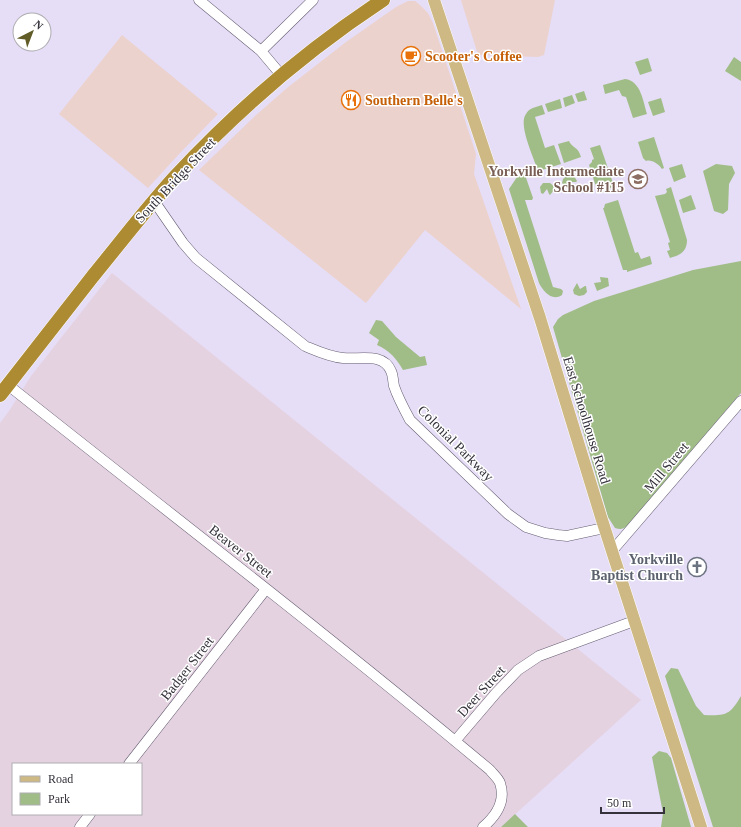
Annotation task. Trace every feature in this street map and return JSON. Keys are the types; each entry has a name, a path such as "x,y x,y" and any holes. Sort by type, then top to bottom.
{"highway":[{"name":"South Bridge Street","path":"4,390 124,237 188,163 220,131 282,76 325,41 383,0"}],"main road":[{"name":"East Schoolhouse Road","path":"434,0 456,62 540,318 604,528 701,827"},
{"name":"East Schoolhouse Road","path":"442,23 444,0"}],"street":[{"path":"199,0 261,51 282,76"},
{"path":"261,51 313,0"},
{"name":"Colonial Parkway","path":"154,201 183,243 196,258 305,346 322,354 342,358 377,359 385,363 391,371 399,401 410,420 508,514 526,527 545,533 567,536 604,528"},
{"name":"Beaver Street","path":"4,390 91,452 266,589 455,741"},
{"name":"Mill Street","path":"612,552 741,402"},
{"name":"Badger Street","path":"130,763 266,589"},
{"name":"Deer Street","path":"455,741 518,670 539,656 634,621"},
{"path":"455,741 490,770 499,782 502,796 499,809 492,820 483,827"},
{"path":"80,827 89,815"}],"shaded area":[{"path":"461,0 555,0 544,55 538,57 478,55"},
{"path":"408,1 415,1 420,5 428,13 433,23 476,154 474,174 521,309 425,230 366,303 199,170 255,116 287,88 346,42 396,7"},
{"path":"122,35 218,114 148,188 59,114"},
{"path":"112,273 641,700 501,827 0,827 0,423 31,376"}],"green space":[{"path":"734,57 741,62 741,81 725,71"},
{"path":"648,58 652,71 640,75 635,62"},
{"path":"625,79 635,83 640,92 647,114 633,118 626,97 622,96 619,90 605,94 603,85"},
{"path":"584,91 587,100 578,102 575,94"},
{"path":"572,95 575,103 565,107 563,98"},
{"path":"661,98 665,112 653,116 648,102"},
{"path":"560,99 562,108 548,112 545,104"},
{"path":"542,105 545,114 535,117 545,148 554,145 561,164 542,170 541,168 537,168 527,140 524,119 529,110"},
{"path":"654,137 664,168 662,169 655,162 646,161 643,158 638,142"},
{"path":"569,141 577,149 581,157 564,163 558,144"},
{"path":"600,145 614,186 610,188 610,190 606,191 606,185 604,186 603,184 600,185 599,189 597,190 589,165 594,159 590,148"},
{"path":"682,164 686,177 674,182 669,168"},
{"path":"716,164 732,166 735,173 729,184 728,210 723,214 714,211 703,171"},
{"path":"521,171 524,172 533,198 532,200 525,200 553,287 563,291 562,295 558,297 548,295 539,283 509,189"},
{"path":"568,175 574,176 577,181 569,182 570,188 562,183 563,179"},
{"path":"543,183 550,183 554,186 554,190 550,195 547,189 543,194 541,193 540,187"},
{"path":"671,187 687,244 682,252 677,256 670,258 667,251 670,250 668,243 670,242 655,196 665,194 667,192 666,189"},
{"path":"691,195 696,209 683,213 679,200"},
{"path":"618,200 635,253 638,252 641,259 650,256 652,264 627,272 627,270 623,270 603,208 605,204"},
{"path":"741,261 741,393 628,525 623,529 615,528 608,517 553,327 558,319 563,315 594,301 693,270"},
{"path":"600,277 608,278 609,286 597,291 594,283 601,282"},
{"path":"577,283 580,289 586,286 587,292 584,295 579,296 574,294 573,290"},
{"path":"376,320 382,321 396,337 420,357 425,356 427,365 403,370 392,355 377,345 379,340 369,333"},
{"path":"671,668 678,669 696,706 704,715 718,715 727,713 734,707 741,696 741,827 713,827 665,676"},
{"path":"659,751 667,753 671,758 691,827 661,827 663,813 652,757"},
{"path":"515,814 528,827 501,827"}],"place":[{"name":"Scooter's Coffee","path":"411,56"},
{"name":"Southern Belle's","path":"351,100"},
{"name":"Yorkville Intermediate School #115","path":"638,179"},
{"name":"Yorkville Baptist Church","path":"697,567"}]}
